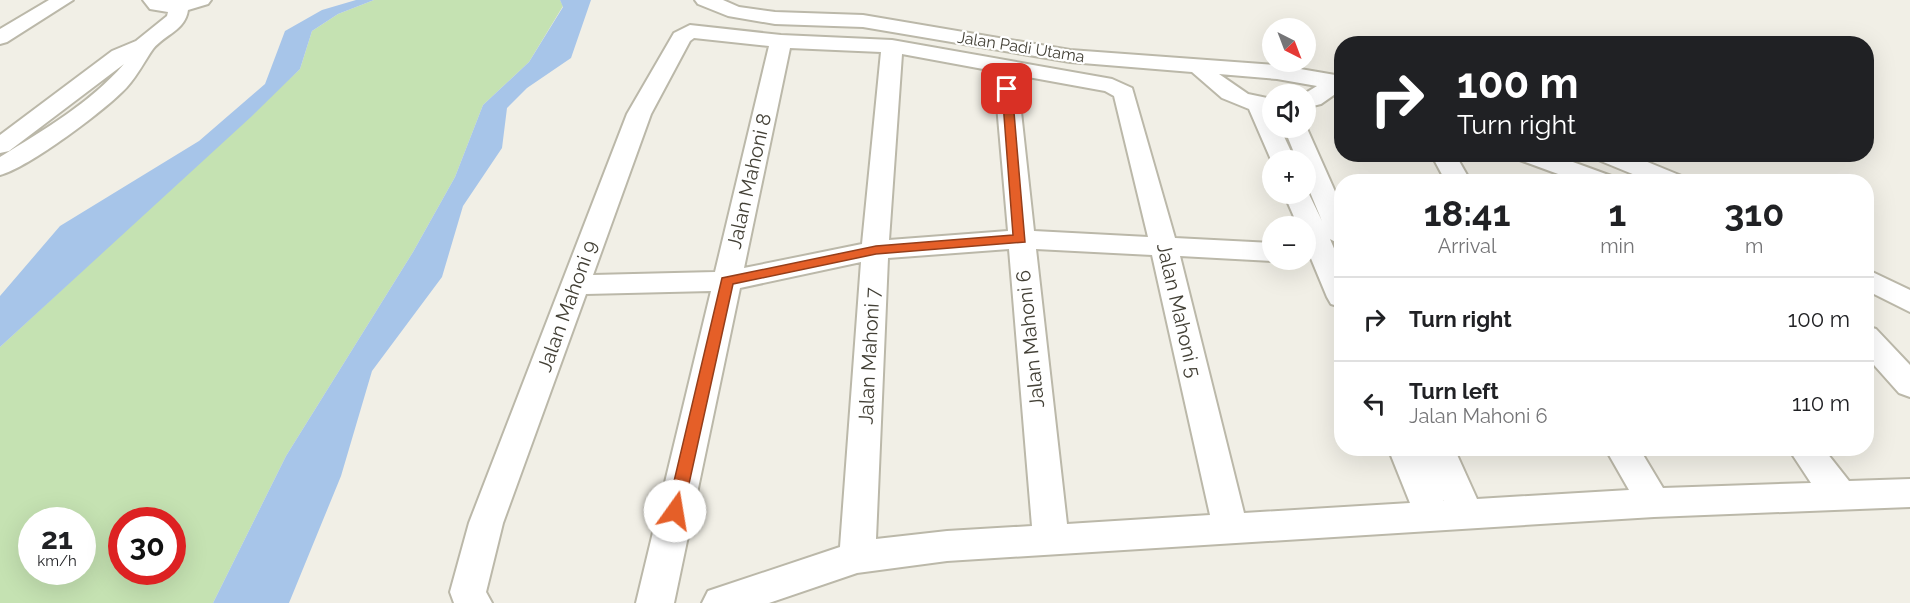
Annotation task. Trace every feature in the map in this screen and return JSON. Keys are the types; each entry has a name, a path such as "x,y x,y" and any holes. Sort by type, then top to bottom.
{"street":[{"path":"0,38 63,0"},
{"path":"153,0 157,5 179,6 201,0"},
{"name":"Jalan Padi Utama","path":"705,0 735,12 775,18 863,21 1070,56 1277,72 1334,81"},
{"path":"0,146 120,56 144,46 177,18 179,6"},
{"name":"Jalan Mahoni 9","path":"471,597 486,523 639,114 681,37 690,32 781,41"},
{"path":"781,41 892,46 1005,67"},
{"name":"Jalan Mahoni 8","path":"655,603 781,41"},
{"path":"0,168 73,121 108,93 140,57 144,46"},
{"name":"Jalan Mahoni 7","path":"857,557 876,250 892,46"},
{"path":"1197,65 1220,88 1262,104"},
{"name":"Jalan Mahoni 5","path":"1005,67 1112,86 1124,93 1164,246 1231,529"},
{"name":"Jalan Mahoni 6","path":"1005,67 1051,539"},
{"path":"1316,97 1334,85"},
{"path":"1299,138 1334,272"},
{"path":"1548,162 1580,174"},
{"path":"1625,162 1655,174"},
{"path":"1302,204 1328,251"},
{"path":"575,285 727,281 876,250 1020,239 1262,251"},
{"path":"1874,282 1910,302"},
{"path":"1874,346 1910,385"},
{"path":"1409,456 1450,515"},
{"path":"1439,456 1450,515"},
{"path":"1626,456 1654,503"},
{"path":"1810,456 1839,495"},
{"path":"721,603 857,557 947,546 1654,503 1910,493"}],"green space":[{"path":"374,0 560,0 563,6 529,62 483,105 455,177 413,252 286,456 213,603 0,603 0,347 300,69 312,31 338,14"}],"water":[{"path":"356,0 374,0 338,14 312,31 300,69 252,116 0,347 0,296 60,226 199,141 265,84 285,31 322,10"},
{"path":"560,0 591,0 571,58 527,88 507,108 502,148 463,206 442,277 372,371 341,476 289,603 213,603 286,456 413,252 455,177 483,105 529,62 563,7"}],"route":[{"path":"675,511 727,281 876,250 1020,239 1007,89"}]}
